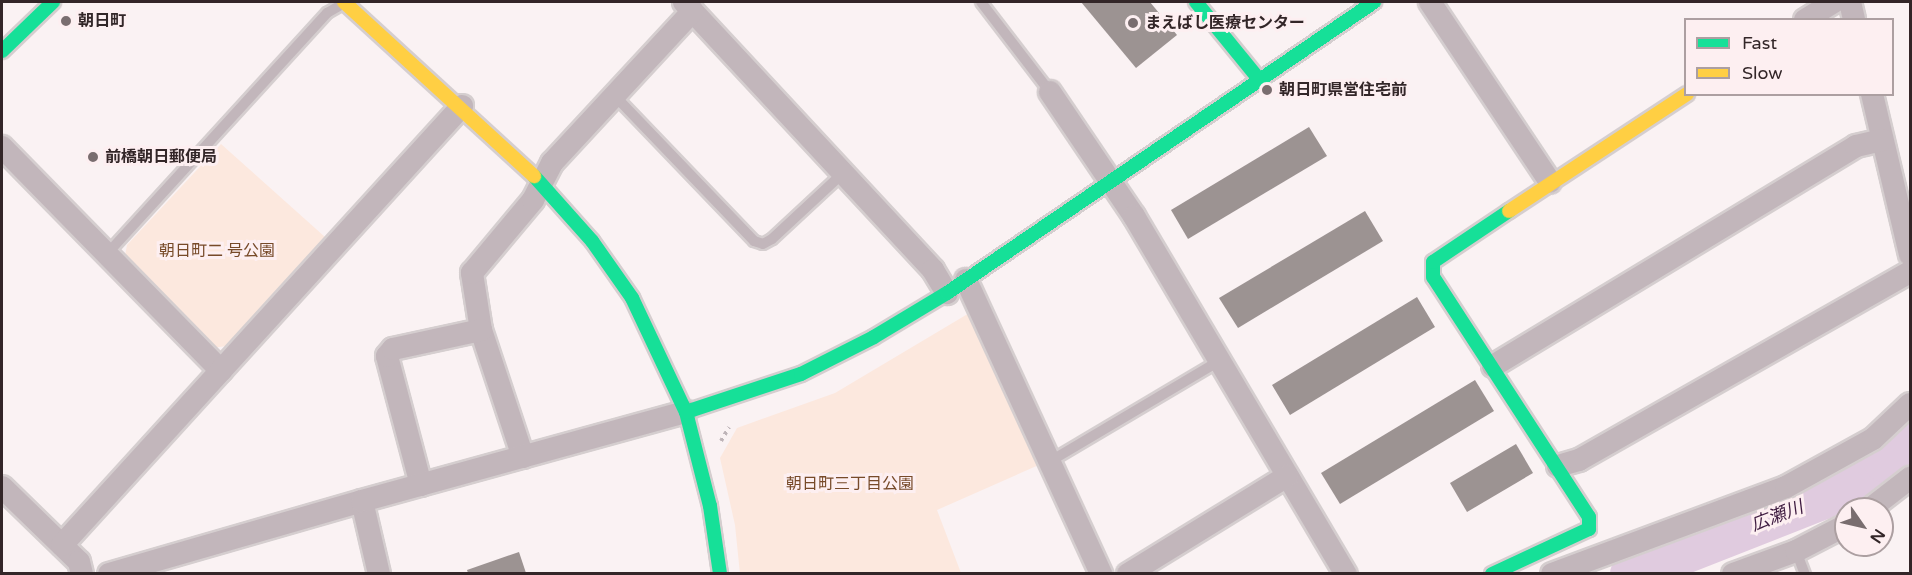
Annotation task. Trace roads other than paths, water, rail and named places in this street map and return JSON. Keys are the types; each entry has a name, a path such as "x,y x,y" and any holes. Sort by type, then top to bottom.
{"main road":[{"path":"2,51 53,2"},
{"path":"345,2 462,106 542,184 592,241 632,298 686,412 710,506 720,573"},
{"path":"1196,2 1258,78"},
{"path":"686,412 801,374 874,337 947,293 1258,78 1374,2"},
{"path":"1492,573 1589,529 1586,510 1433,277 1431,267 1437,258 1684,96"}],"street":[{"path":"1430,2 1550,182"},
{"path":"1808,18 1834,2"},
{"path":"1850,2 1854,18"},
{"path":"523,457 481,330 471,273 542,184 552,163 615,96 688,6 933,270 947,293"},
{"path":"1050,92 1110,180 1346,573"},
{"path":"1872,96 1911,255"},
{"path":"62,545 462,106"},
{"path":"1493,366 1856,146 1882,140"},
{"path":"2,147 221,371"},
{"path":"1558,466 1579,460 1911,272"},
{"path":"966,280 1047,463 1101,573"},
{"path":"421,485 387,356 393,350 481,330"},
{"path":"1552,573 1786,487 1873,439 1911,404"},
{"path":"109,573 686,412"},
{"path":"1128,573 1287,476"},
{"path":"1886,497 1911,478"},
{"path":"2,487 79,562 82,573"},
{"path":"363,501 379,573"},
{"path":"1733,573 1796,551 1834,531"}],"lane":[{"path":"106,255 327,13 345,2"},
{"path":"981,2 1050,92"},
{"path":"615,96 754,241 763,244 772,240 843,173"},
{"path":"1047,463 1219,361"},
{"path":"1796,551 1805,573"}],"waterway":[{"name":"広瀬川","path":"1631,574 1824,498 1884,461 1910,437"}],"place":[{"name":"朝日町","path":"66,21"},
{"name":"まえばし医療センター","path":"1133,23"},
{"name":"朝日町県営住宅前","path":"1267,90"},
{"name":"前橋朝日郵便局","path":"93,157"}],"park label":[{"name":"朝日町二 号公園","path":"217,251"},
{"name":"朝日町三丁目公園","path":"850,484"}]}
